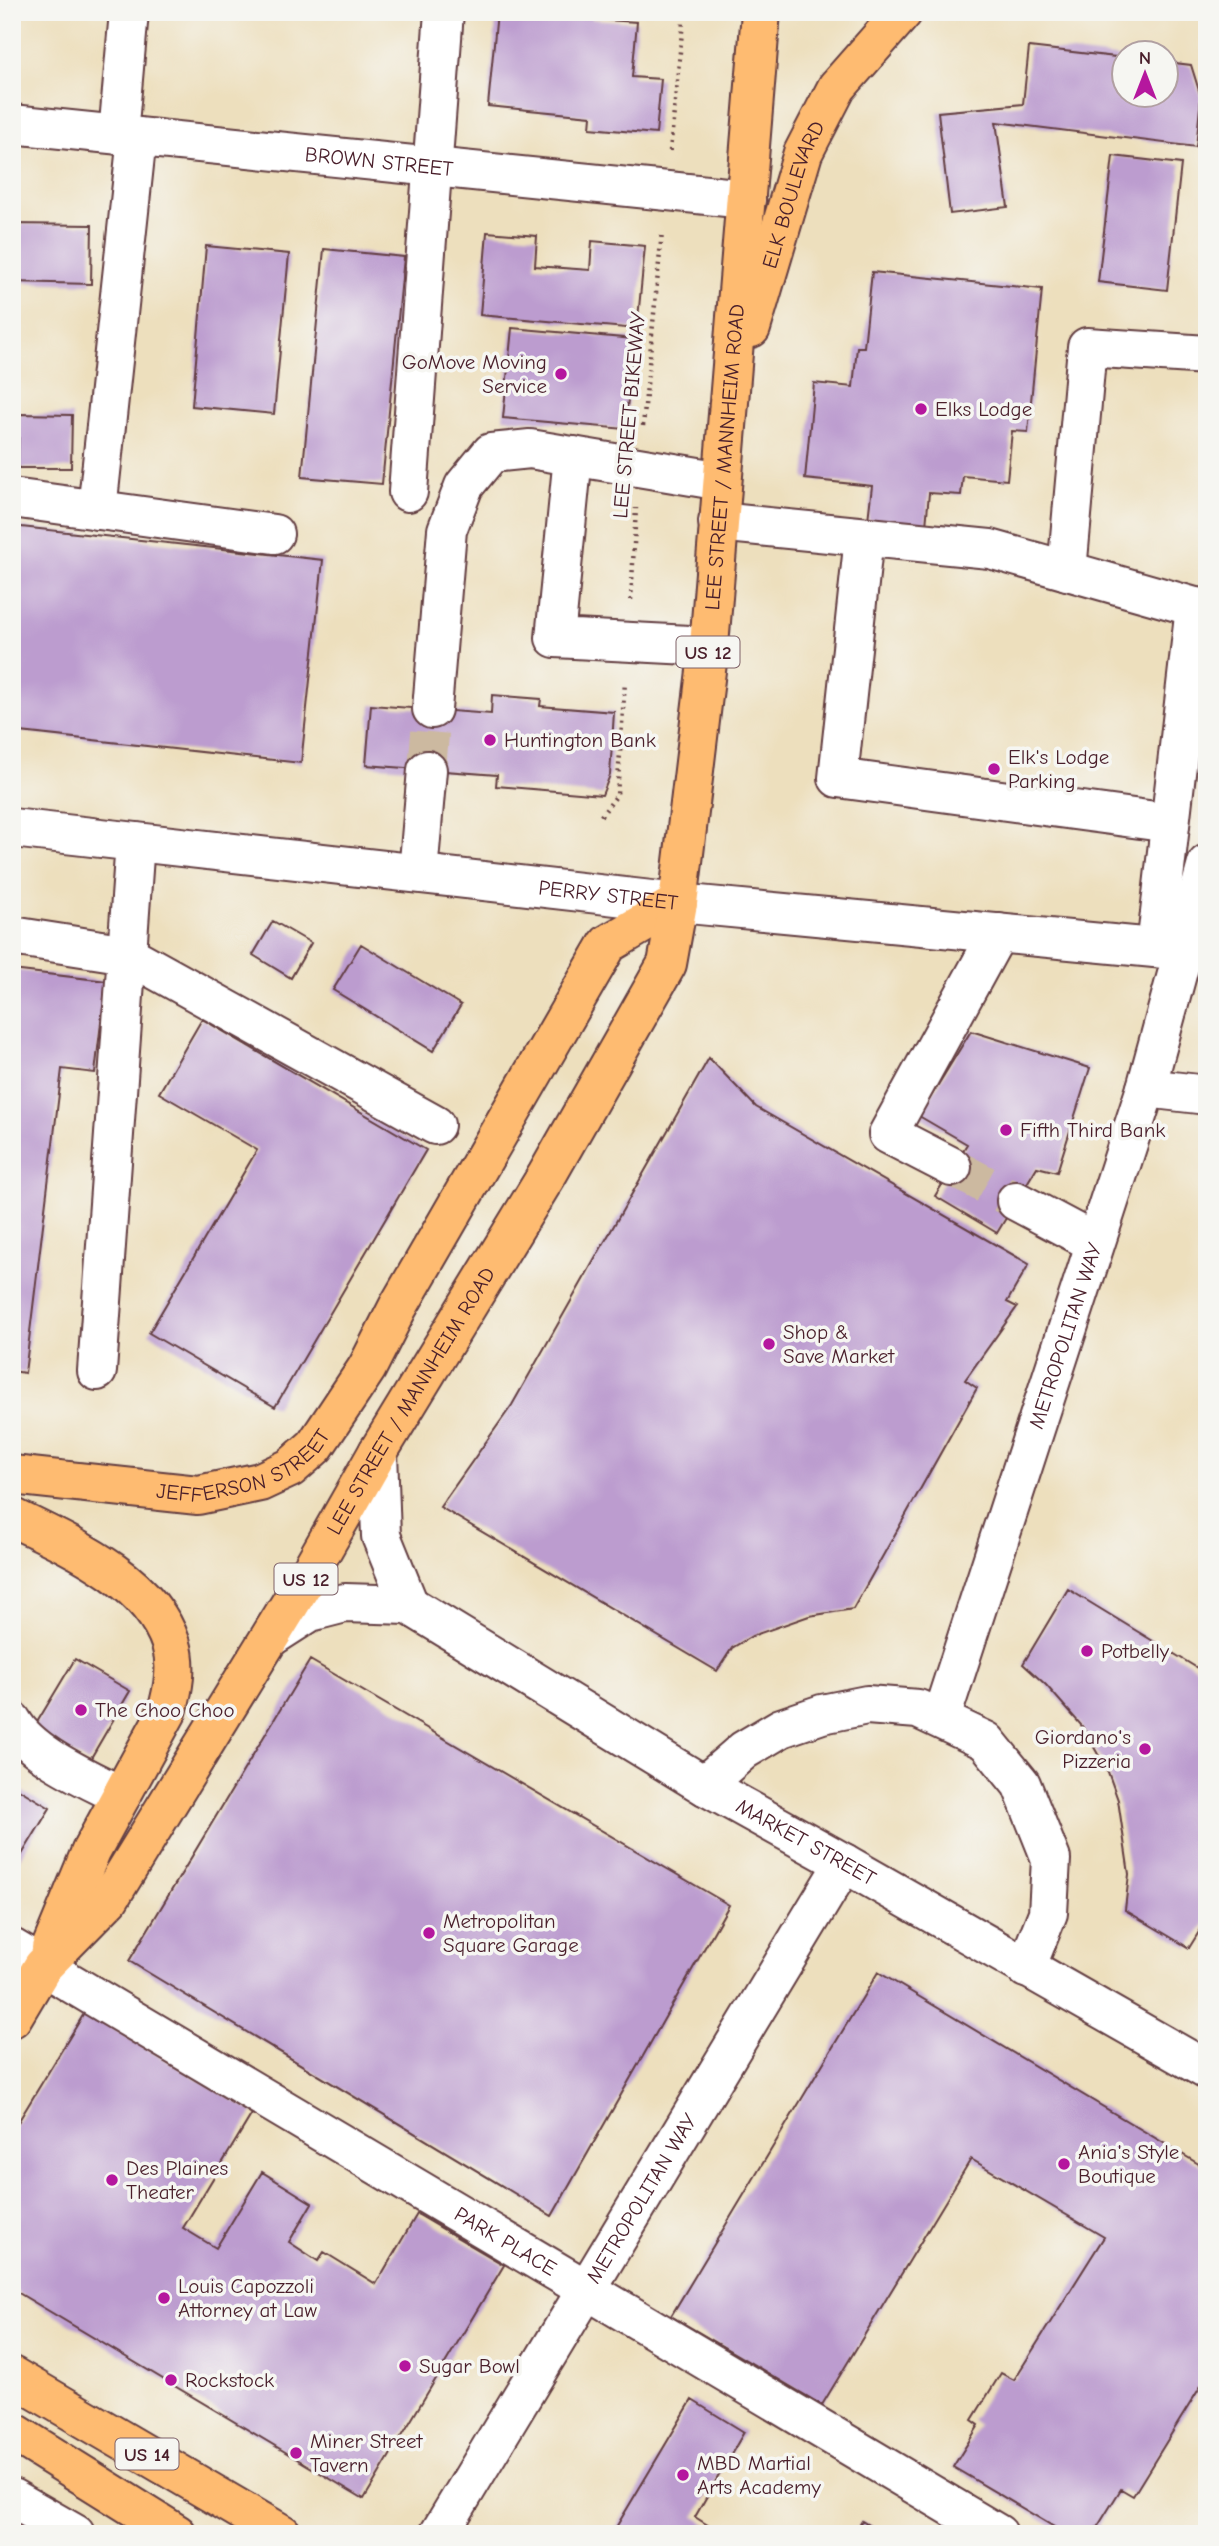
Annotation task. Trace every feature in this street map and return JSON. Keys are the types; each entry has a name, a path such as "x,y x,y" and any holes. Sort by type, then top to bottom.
{"main road":[{"name":"LEE STREET / MANNHEIM ROAD","path":"12,2018 28,1957 110,1899 271,1637 378,1452 547,1175 667,964 678,903 709,646 761,12"},
{"name":"ELK BOULEVARD","path":"729,400 803,153 837,87 903,12"},
{"name":"JEFFERSON STREET","path":"12,1475 198,1495 260,1482 290,1468 315,1446 367,1368 398,1307 608,944 678,903"},
{"path":"12,1517 127,1580 163,1625 172,1646 175,1668 173,1691 167,1712 91,1851 28,1957"},
{"name":"US 14","path":"12,2376 282,2534"},
{"name":"US 14","path":"12,2431 177,2534"}],"street":[{"path":"97,510 128,136 130,12"},
{"path":"408,492 444,12"},
{"name":"BROWN STREET","path":"12,124 746,199"},
{"path":"1067,571 1087,347 1207,355"},
{"path":"432,709 447,530 464,486 491,453 530,449 722,481"},
{"path":"573,456 555,638 709,646"},
{"path":"12,498 274,534"},
{"path":"719,522 990,550 1201,607 1170,823 1182,951"},
{"path":"864,537 838,778 1170,823"},
{"path":"418,873 427,770"},
{"name":"PERRY STREET","path":"12,828 678,903 1182,951"},
{"path":"97,1371 135,842"},
{"path":"1182,951 1207,863"},
{"path":"952,1167 888,1134 998,933"},
{"path":"12,936 127,954 435,1125"},
{"name":"METROPOLITAN WAY","path":"941,1718 1146,1088 1182,951"},
{"path":"1146,1088 1207,1095"},
{"path":"1016,1202 1095,1243"},
{"path":"378,1452 381,1536 410,1605"},
{"name":"MARKET STREET","path":"271,1637 310,1612 345,1603 410,1605 707,1787 1207,2070"},
{"path":"707,1787 713,1777 744,1751 781,1728 822,1714 867,1705 918,1709 986,1741 1021,1784 1051,1858 1048,1913 1026,1968"},
{"path":"12,1721 41,1751 121,1796"},
{"name":"METROPOLITAN WAY","path":"439,2534 844,1863"},
{"name":"PARK PLACE","path":"28,1957 998,2534"},
{"path":"12,2498 75,2534"}],"path":[{"name":"LEE STREET BIKEWAY","path":"601,816 617,795 639,468 684,12"}],"building":[{"path":"497,12 592,12 592,19 637,22 632,77 661,79 656,134 590,128 591,116 488,106"},
{"path":"1029,47 1110,56 1110,108 1180,108 1180,64 1191,65 1201,97 1196,147 996,122 1008,207 950,214 938,112 1023,104"},
{"path":"1113,156 1181,164 1167,290 1098,282"},
{"path":"12,224 92,225 91,284 12,282"},
{"path":"487,232 537,236 535,266 590,270 592,241 645,246 637,329 480,315"},
{"path":"206,246 289,254 274,414 192,406"},
{"path":"324,249 404,257 382,484 302,477"},
{"name":"Elks Lodge","path":"872,272 1042,289 1028,432 1012,431 1007,480 963,476 961,495 929,493 926,526 868,520 872,486 805,479 814,383 853,387 857,347 864,347"},
{"path":"512,328 634,339 625,429 503,418"},
{"path":"19,414 72,415 71,468 18,468"},
{"path":"12,526 323,560 301,763 12,731"},
{"name":"Huntington Bank","path":"492,695 541,699 540,706 614,712 610,775 602,795 496,786 497,775 366,765 371,705 491,714"},
{"path":"273,921 311,943 291,978 253,955"},
{"path":"361,944 461,1005 433,1051 333,990"},
{"path":"12,970 106,981 95,1073 62,1069 25,1373 12,1371"},
{"path":"202,1019 426,1150 275,1407 149,1333 257,1150 159,1093"},
{"name":"Fifth Third Bank","path":"971,1031 1090,1068 1057,1172 1037,1167 997,1233 935,1196 967,1144 919,1116"},
{"name":"Shop & Save Market","path":"709,1058 756,1107 1029,1264 1007,1302 1017,1307 965,1380 977,1388 853,1609 809,1616 752,1636 732,1648 717,1671 440,1507 512,1405"},
{"path":"1068,1589 1207,1674 1207,1919 1189,1948 1125,1910 1129,1874 1118,1800 1108,1772 1082,1726 1046,1685 1023,1664"},
{"name":"The Choo Choo","path":"75,1659 130,1691 88,1763 33,1729"},
{"name":"Metropolitan Square Garage","path":"310,1660 729,1905 552,2216 129,1961"},
{"path":"12,1785 50,1808 12,1871"},
{"path":"878,1972 1207,2169 1207,2376 1133,2496 1121,2489 1093,2534 1066,2534 953,2467 979,2425 972,2420 1001,2373 1014,2380 1104,2237 971,2159 822,2405 671,2316"},
{"path":"85,2012 253,2112 183,2228 216,2248 262,2172 312,2203 289,2242 318,2261 324,2252 376,2284 417,2214 504,2265 364,2499 12,2289 12,2132"},
{"name":"MBD Martial Arts Academy","path":"692,2400 744,2432 695,2517 722,2534 612,2534"},
{"path":"862,2521 883,2534 854,2534"}],"tunnel":[{"path":"427,770 432,709"},
{"path":"952,1167 1016,1201"}],"place":[{"name":"GoMove Moving Service","path":"561,374"},
{"name":"Elks Lodge","path":"921,409"},
{"name":"Huntington Bank","path":"490,740"},
{"name":"Elk's Lodge Parking","path":"994,769"},
{"name":"Fifth Third Bank","path":"1006,1130"},
{"name":"Shop & Save Market","path":"769,1344"},
{"name":"Potbelly","path":"1087,1651"},
{"name":"The Choo Choo","path":"81,1710"},
{"name":"Giordano's Pizzeria","path":"1145,1749"},
{"name":"Metropolitan Square Garage","path":"429,1933"},
{"name":"Ania's Style Boutique","path":"1064,2164"},
{"name":"Des Plaines Theater","path":"112,2180"},
{"name":"Louis Capozzoli Attorney at Law","path":"164,2298"},
{"name":"Sugar Bowl","path":"405,2366"},
{"name":"Rockstock","path":"171,2380"},
{"name":"Miner Street Tavern","path":"296,2453"},
{"name":"MBD Martial Arts Academy","path":"683,2475"}]}
